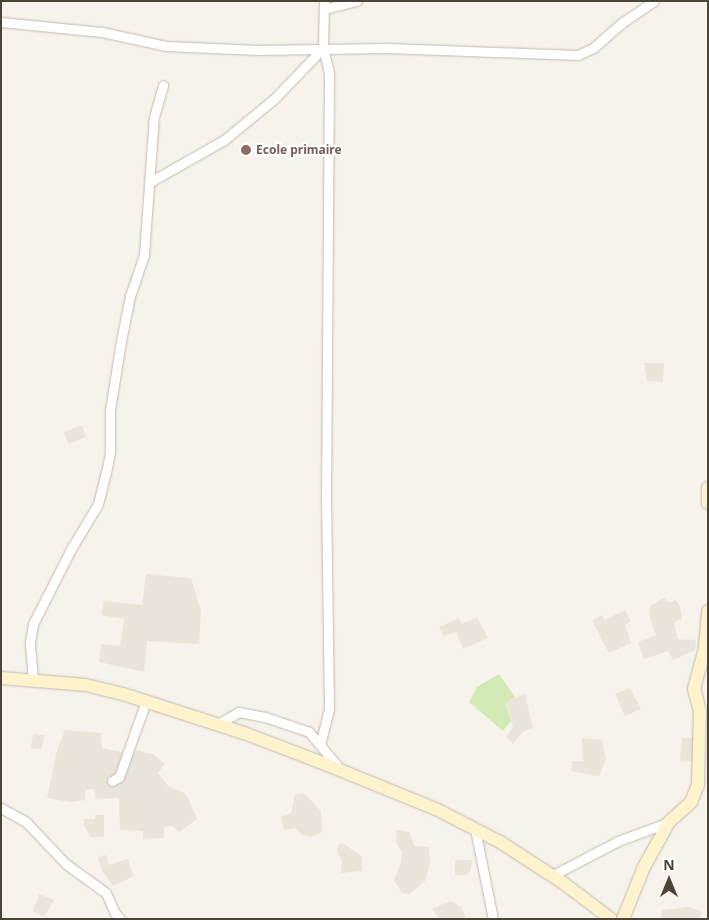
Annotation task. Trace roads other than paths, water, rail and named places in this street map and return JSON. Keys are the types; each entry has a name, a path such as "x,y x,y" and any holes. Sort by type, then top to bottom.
{"street":[{"path":"320,745 329,709 326,503 329,73 323,48 324,5 357,1"},
{"path":"1,22 102,32 166,46 258,50 387,48 578,56 593,48 623,22 654,1"},
{"path":"150,182 224,140 274,99 323,48"},
{"path":"33,679 30,643 33,624 71,550 98,504 106,473 110,452 110,410 130,296 144,255 154,117 163,85"},
{"path":"708,488 708,503"},
{"path":"623,919 644,867 669,822 691,802 698,785 700,712 694,689 705,648 708,611"},
{"path":"1,678 33,679 86,686 146,700 218,724 411,798 520,853 553,875 611,919"},
{"path":"112,781 119,777 146,700"},
{"path":"218,724 240,712 265,717 309,732 340,770"},
{"path":"1,808 26,822 66,864 106,893 115,913 120,919"},
{"path":"553,875 618,841 669,822"},
{"path":"475,829 493,919"}],"place":[{"name":"Ecole primaire","path":"246,150"}]}
